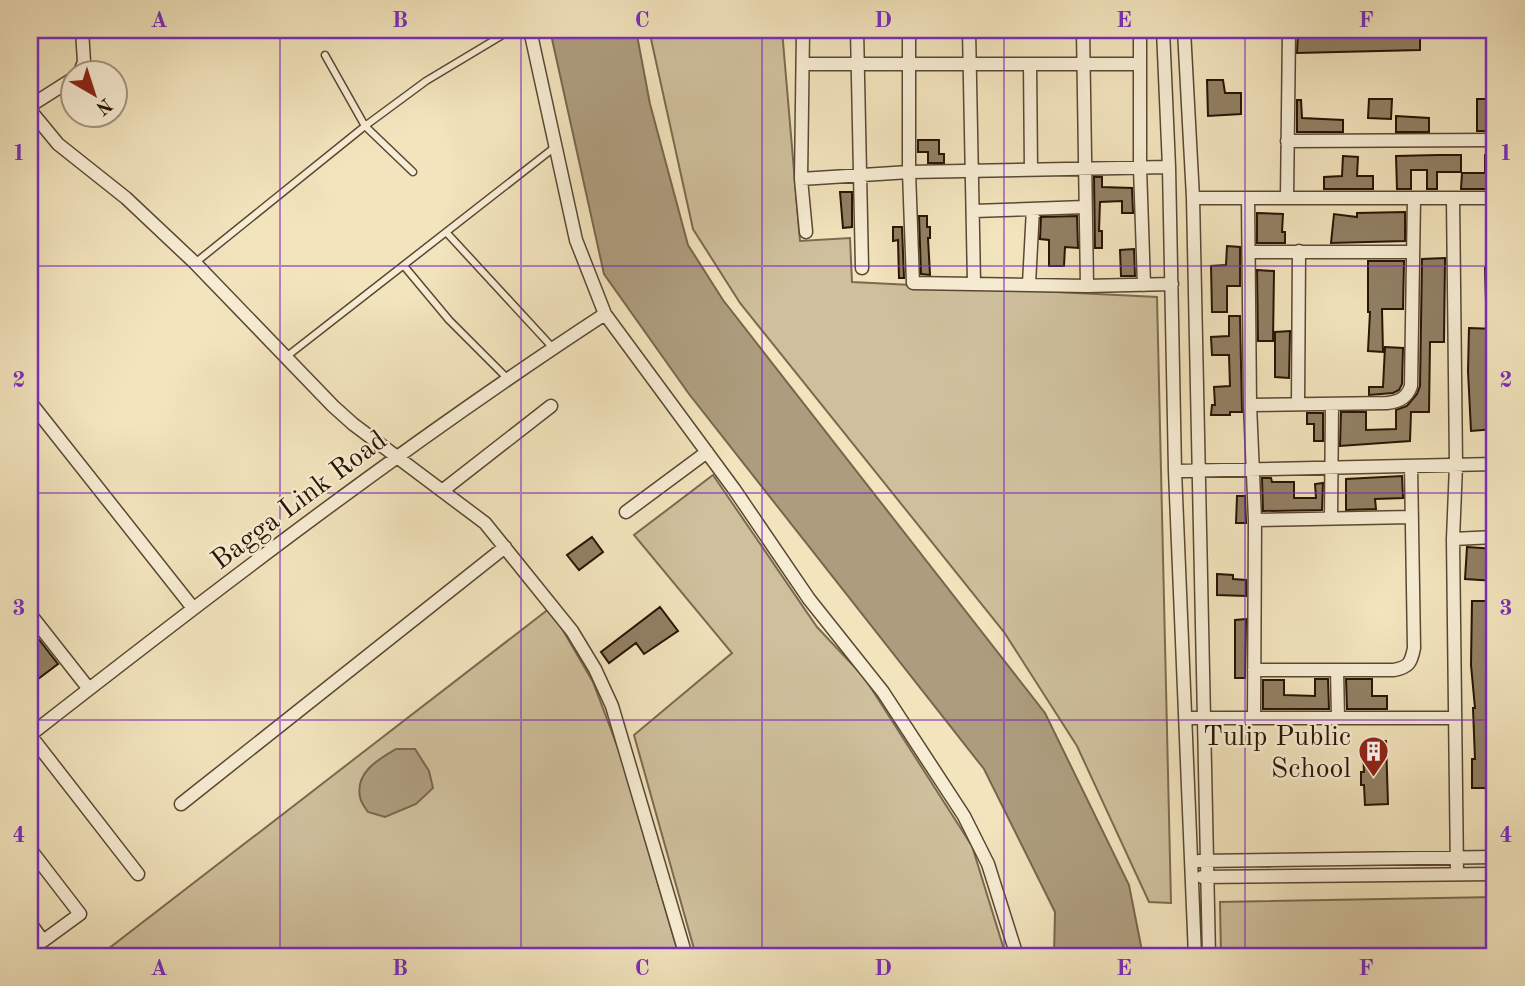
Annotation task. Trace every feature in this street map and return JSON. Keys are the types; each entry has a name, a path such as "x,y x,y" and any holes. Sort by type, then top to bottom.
{"street":[{"path":"82,30 84,60"},
{"path":"530,30 576,240 605,314 707,452 809,599 883,692 964,816 988,864 1017,956"},
{"path":"803,30 801,179 806,232"},
{"path":"857,30 862,268"},
{"path":"909,30 909,172 913,283 1087,286 1172,284"},
{"path":"969,30 974,283"},
{"path":"1083,30 1087,286"},
{"path":"1140,30 1140,167 1144,285"},
{"path":"1163,30 1169,167 1175,471 1195,956"},
{"path":"1184,30 1193,198 1209,956"},
{"path":"1287,198 1289,30"},
{"path":"804,64 1140,64"},
{"path":"1030,64 1031,170"},
{"path":"60,88 30,108 58,144 126,198 195,263 285,358 353,424 485,523 572,631 595,669 612,706 686,956"},
{"path":"1287,141 1495,140"},
{"path":"801,179 909,172 1169,167"},
{"path":"1193,198 1495,198"},
{"path":"1248,198 1250,405 1255,520 1254,718"},
{"path":"1250,405 1397,402 1409,393 1414,198"},
{"path":"1453,198 1457,874"},
{"path":"974,211 1085,207"},
{"path":"1029,284 1033,209"},
{"path":"1298,404 1299,251"},
{"path":"1249,252 1413,252"},
{"name":"Bagga Link Road","path":"30,735 193,608 397,456 507,378 605,314"},
{"path":"30,402 193,608"},
{"path":"1331,519 1332,404"},
{"path":"442,491 551,406"},
{"path":"626,512 707,452"},
{"path":"1175,471 1495,464"},
{"path":"1254,670 1394,670 1405,668 1411,663 1414,648 1411,467"},
{"path":"1255,520 1412,517"},
{"path":"1453,539 1495,537"},
{"path":"181,804 505,547"},
{"path":"30,614 89,689"},
{"path":"1337,670 1338,718"},
{"path":"1185,718 1455,718"},
{"path":"30,735 138,874"},
{"path":"30,849 80,912 79,917 43,941 30,945"},
{"path":"1191,862 1495,857"},
{"path":"1192,878 1495,874"},
{"path":"30,923 43,941"}],"lane":[{"path":"195,263 365,126 426,81 511,30"},
{"path":"325,55 365,126 414,172"},
{"path":"285,358 555,147"},
{"path":"446,232 553,348"},
{"path":"404,266 449,320 507,378"}],"shaded area":[{"path":"550,30 636,30 650,104 688,245 723,300 1045,713 1129,885 1143,956 1054,956 1055,912 984,769 689,394 604,274"},
{"path":"649,30 782,30 800,241 850,238 852,282 1157,297 1171,903 1149,902 1077,746 1004,632 740,303 693,229"},
{"path":"713,475 817,627 864,677 972,846 1006,956 696,956 634,735 732,653 634,535"},
{"path":"550,608 593,682 622,759 679,956 99,956"},
{"path":"396,749 415,749 429,771 433,788 416,804 385,817 368,812 360,797 361,780 370,767"},
{"path":"1495,897 1495,956 1221,956 1220,902"}],"building":[{"path":"1298,30 1309,30 1309,36 1320,36 1394,34 1394,30 1412,30 1412,35 1420,35 1420,50 1297,53"},
{"path":"1207,80 1223,80 1225,93 1241,93 1241,114 1208,116"},
{"path":"1369,99 1392,99 1391,119 1368,118"},
{"path":"1477,99 1494,99 1494,131 1477,131"},
{"path":"1297,100 1301,100 1302,118 1343,120 1343,132 1297,132"},
{"path":"1396,116 1429,118 1429,132 1396,132"},
{"path":"918,140 939,140 939,154 944,154 944,163 928,163 928,152 918,152"},
{"path":"1461,155 1461,172 1437,172 1437,189 1427,189 1427,170 1411,170 1411,189 1397,189 1396,156"},
{"path":"1485,155 1495,155 1495,189 1461,189 1462,173 1485,173"},
{"path":"1343,156 1358,157 1357,176 1373,176 1373,189 1324,189 1324,177 1342,176"},
{"path":"1094,177 1102,177 1102,187 1132,188 1133,213 1122,213 1122,201 1100,202 1099,231 1102,231 1102,248 1095,248"},
{"path":"840,192 852,192 852,227 843,228"},
{"path":"1405,212 1405,241 1331,243 1334,214 1357,217 1357,213"},
{"path":"1257,213 1283,214 1282,232 1285,232 1285,243 1257,243"},
{"path":"919,216 927,216 927,227 930,227 930,275 921,274"},
{"path":"1077,216 1078,248 1065,247 1064,266 1049,266 1049,240 1040,239 1041,217"},
{"path":"893,227 902,227 904,278 899,278 898,240 893,241"},
{"path":"1227,246 1240,247 1240,286 1227,286 1227,312 1212,312 1211,266 1226,265"},
{"path":"1134,249 1135,276 1121,276 1120,250"},
{"path":"1445,258 1444,342 1430,342 1429,412 1411,412 1410,441 1340,446 1341,412 1366,412 1366,430 1396,429 1396,410 1407,406 1417,394 1420,386 1422,259"},
{"path":"1368,261 1404,261 1403,309 1382,309 1383,352 1368,351"},
{"path":"1485,268 1495,268 1495,302 1486,302"},
{"path":"1257,270 1274,271 1273,341 1258,341"},
{"path":"1229,316 1240,316 1242,412 1211,415 1212,405 1215,405 1214,387 1230,386 1229,355 1212,355 1211,337 1229,336"},
{"path":"1469,328 1495,329 1495,429 1471,431"},
{"path":"1290,331 1289,378 1275,377 1275,332"},
{"path":"1385,347 1403,348 1402,384 1399,390 1393,393 1369,395 1369,387 1383,387"},
{"path":"1307,413 1323,413 1323,441 1314,441 1314,424 1307,424"},
{"path":"1402,476 1403,498 1375,499 1376,509 1346,510 1346,479"},
{"path":"1262,478 1271,478 1272,482 1294,482 1294,498 1316,498 1315,484 1323,483 1322,510 1263,511"},
{"path":"1237,496 1245,496 1246,523 1236,523"},
{"path":"592,537 603,552 579,570 567,555"},
{"path":"1467,547 1495,549 1495,581 1465,579"},
{"path":"1217,574 1233,575 1233,579 1246,580 1246,596 1217,595"},
{"path":"1472,601 1495,601 1495,788 1472,788 1475,708 1471,665"},
{"path":"660,607 678,631 644,654 636,643 609,663 601,652"},
{"path":"1246,619 1245,678 1235,678 1235,620"},
{"path":"30,628 58,664 30,685"},
{"path":"1315,679 1328,679 1329,709 1263,709 1263,680 1284,680 1284,695 1315,696"},
{"path":"1346,679 1372,679 1372,696 1387,696 1387,709 1347,709"},
{"name":"Tulip Public School","path":"1386,741 1388,804 1365,805 1364,785 1361,785 1361,772 1364,772 1363,748 1367,748 1367,742"}],"place":[{"name":"Tulip Public School","path":"1374,778"}]}
